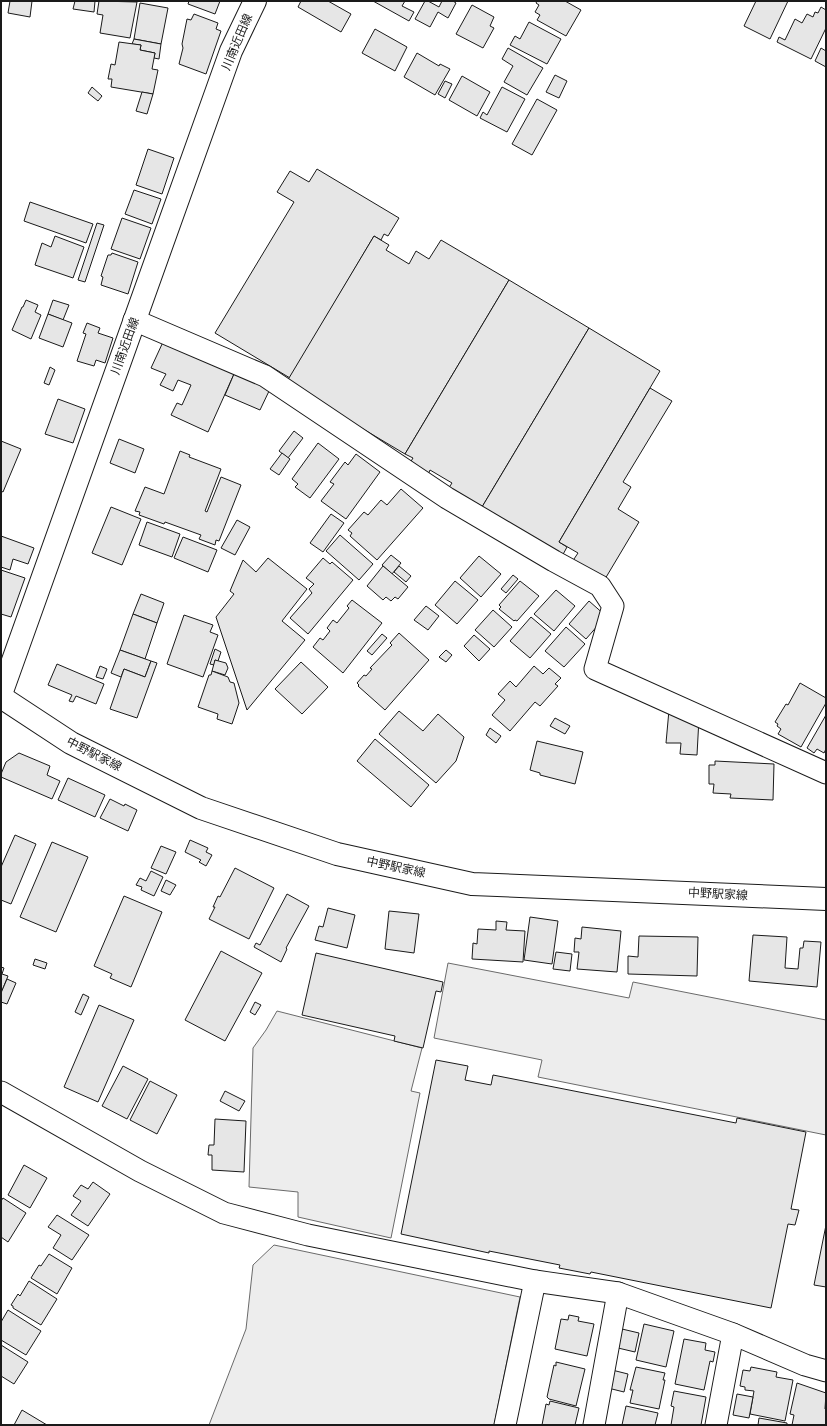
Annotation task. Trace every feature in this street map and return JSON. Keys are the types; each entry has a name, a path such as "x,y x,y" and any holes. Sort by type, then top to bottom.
{"main road":[{"name":"川南近田線","path":"1,694 134,320 232,51 255,1"},
{"name":"中野駅家線","path":"1,697 71,743 201,808 337,854 472,884 826,898"}],"street":[{"path":"134,320 266,376 364,444 446,498 600,586 613,606 595,668 826,773"},
{"path":"1,1092 140,1171 224,1213 308,1234 535,1281 618,1293 733,1334 805,1365 826,1371"},
{"path":"505,1425 535,1281"},
{"path":"594,1425 618,1293"},
{"path":"716,1425 733,1334"}],"shaded area":[{"path":"448,963 629,998 633,982 826,1020 826,1135 538,1077 542,1060 434,1038"},
{"path":"277,1011 422,1048 411,1091 420,1093 391,1238 298,1217 298,1192 249,1187 253,1048"},
{"path":"274,1245 520,1297 494,1425 209,1425 246,1329 253,1265"}],"building":[{"path":"10,1 32,1 30,17 8,13"},
{"path":"75,1 95,1 94,12 73,9"},
{"path":"99,1 137,2 130,38 100,33 103,15 97,14"},
{"path":"189,1 220,1 215,14 188,4"},
{"path":"301,1 328,1 351,14 341,32 298,7"},
{"path":"373,1 405,1 402,6 414,12 409,21"},
{"path":"425,1 439,7 442,1 453,1 456,3 448,18 438,12 430,27 415,19"},
{"path":"537,1 565,1 581,10 566,36 537,20 540,15 535,12 539,5 536,3"},
{"path":"756,1 788,1 770,39 744,26"},
{"path":"140,3 168,8 161,44 134,39"},
{"path":"472,5 494,17 490,26 494,28 483,48 456,34"},
{"path":"821,7 826,10 826,28 811,59 777,42 779,37 785,40 795,19 802,23 807,14 813,17 815,12 818,13"},
{"path":"194,14 218,23 216,29 221,31 206,74 179,64 187,19 191,20"},
{"path":"529,22 561,39 547,64 510,45 515,36 520,39"},
{"path":"375,29 407,47 395,71 362,53"},
{"path":"134,39 161,44 159,59 154,58 155,53 140,50 141,45 132,44"},
{"path":"119,42 141,45 140,50 155,53 152,69 158,70 153,94 111,87 112,79 108,79 111,64 115,65"},
{"path":"508,48 543,68 527,95 504,82 513,66 502,59"},
{"path":"821,48 826,51 826,67 815,61"},
{"path":"417,53 439,66 440,64 450,69 435,95 404,77"},
{"path":"555,75 567,81 559,98 546,92"},
{"path":"462,76 490,92 477,116 449,100"},
{"path":"445,81 452,84 445,98 438,94"},
{"path":"92,87 102,96 98,101 88,93"},
{"path":"502,87 525,99 507,132 480,118 483,112 487,115"},
{"path":"142,92 153,94 147,114 136,111"},
{"path":"537,99 557,110 532,155 512,144"},
{"path":"148,149 174,158 162,194 136,185"},
{"path":"317,169 399,218 388,236 384,234 381,240 374,236 290,378 215,333 294,202 277,192 290,171 309,182"},
{"path":"134,190 161,199 152,224 125,214"},
{"path":"30,202 93,224 86,243 24,221"},
{"path":"122,218 151,228 140,259 111,249"},
{"path":"97,223 104,225 85,282 78,280"},
{"path":"55,236 84,247 73,278 35,265 42,243 51,247"},
{"path":"374,236 389,245 386,250 409,264 416,251 429,259 441,240 509,280 405,454 286,383"},
{"path":"112,253 138,262 128,294 101,285 103,277 101,276 108,255 111,255"},
{"path":"509,280 589,328 479,512 446,492 452,483 430,470 427,477 408,466 413,458 405,454"},
{"path":"26,300 38,305 35,312 41,315 31,339 12,330"},
{"path":"53,300 69,305 63,320 48,314"},
{"path":"48,314 72,323 63,347 39,338"},
{"path":"87,323 100,328 98,333 113,338 105,363 96,360 94,366 77,361 86,334 83,333"},
{"path":"589,328 660,371 559,542 567,547 560,560 479,512"},
{"path":"163,342 234,374 208,432 171,415 177,403 182,405 191,385 178,380 173,391 160,385 166,374 151,368"},
{"path":"50,367 55,370 49,385 44,383"},
{"path":"234,374 270,389 260,410 225,395"},
{"path":"650,388 672,401 623,482 631,487 618,509 639,522 605,579 570,565 578,553 559,542"},
{"path":"58,399 85,409 73,443 45,434"},
{"path":"294,431 303,438 288,458 279,451"},
{"path":"119,439 144,449 135,473 110,463"},
{"path":"1,441 21,449 3,492 1,491"},
{"path":"318,443 339,459 310,498 295,487 298,484 292,479"},
{"path":"180,451 190,455 189,457 221,469 205,511 207,512 221,477 241,485 219,541 216,540 215,545 199,539 201,535 165,522 164,524 139,515 140,512 135,511 145,487 164,494"},
{"path":"282,453 290,459 279,475 270,469"},
{"path":"356,454 380,472 346,519 321,501 334,484 330,482 345,462 348,465"},
{"path":"401,489 423,508 377,560 350,536 352,533 348,530 364,512 368,515 381,500 387,505"},
{"path":"111,507 141,519 122,565 92,553"},
{"path":"331,514 344,523 323,552 310,543"},
{"path":"237,520 250,527 235,555 221,548"},
{"path":"147,522 180,534 172,557 139,545"},
{"path":"340,535 373,564 359,580 326,551"},
{"path":"1,536 34,548 28,564 13,559 10,570 1,567"},
{"path":"183,537 217,550 208,572 174,558"},
{"path":"391,555 401,563 392,574 382,565"},
{"path":"479,556 501,574 481,597 460,578"},
{"path":"268,558 307,589 282,621 305,640 247,710 216,617 234,594 230,591 243,560 256,572"},
{"path":"323,558 330,564 332,562 353,580 308,634 290,618 312,593 309,589 314,584 306,578"},
{"path":"383,566 408,587 398,599 395,597 391,601 386,597 383,600 367,586"},
{"path":"399,566 411,576 406,582 394,572"},
{"path":"1,570 25,578 11,617 1,614"},
{"path":"513,575 518,579 506,593 501,589"},
{"path":"455,581 478,600 457,624 435,605"},
{"path":"520,581 539,596 517,621 514,621 499,609 501,607 499,605"},
{"path":"556,590 575,606 554,631 534,614"},
{"path":"141,594 164,603 157,623 133,614"},
{"path":"352,600 382,623 343,673 313,647 320,638 323,640 330,631 327,628 333,620 337,623 349,608 347,606"},
{"path":"589,601 606,616 586,639 569,624"},
{"path":"426,606 439,616 428,630 414,620"},
{"path":"493,610 512,627 494,647 475,630"},
{"path":"133,614 157,623 145,659 120,650"},
{"path":"184,615 213,625 210,632 218,635 203,677 167,664"},
{"path":"531,617 551,634 530,658 510,641"},
{"path":"566,627 585,644 564,667 545,651"},
{"path":"399,633 429,660 385,710 358,686 359,685 357,683 372,669 370,668 392,645 390,643"},
{"path":"382,634 387,638 372,655 367,651"},
{"path":"474,635 490,649 479,661 464,646"},
{"path":"215,649 221,652 218,661 215,660 214,665 210,664"},
{"path":"120,650 151,661 145,677 124,669 121,677 111,673"},
{"path":"446,650 452,655 446,662 439,657"},
{"path":"215,660 226,663 228,668 225,675 212,671"},
{"path":"151,661 157,663 137,718 110,709 124,669 145,677"},
{"path":"301,662 328,687 302,714 275,689"},
{"path":"57,664 104,684 96,704 76,696 73,702 69,701 72,695 48,685"},
{"path":"100,666 107,669 103,679 96,677"},
{"path":"534,666 543,674 549,668 561,678 555,684 558,686 540,706 535,702 510,731 492,715 505,700 498,694 510,681 516,687"},
{"path":"212,671 228,677 230,682 234,683 239,703 232,724 217,719 218,714 198,707 209,675 211,675"},
{"path":"800,683 826,698 826,703 801,747 778,734 781,729 775,722 786,704 788,705"},
{"path":"669,710 699,718 697,755 680,754 681,743 666,743"},
{"path":"399,711 423,731 438,714 464,737 456,761 436,783 379,734"},
{"path":"826,715 826,749 824,753 817,749 814,753 807,748"},
{"path":"555,718 570,726 565,734 550,726"},
{"path":"490,728 501,736 496,743 486,735"},
{"path":"375,739 429,785 411,807 357,761"},
{"path":"537,741 583,752 575,784 540,775 540,773 530,770"},
{"path":"19,753 50,766 47,775 60,781 52,799 1,777 6,762"},
{"path":"715,761 774,764 773,800 730,798 731,794 713,793 714,784 709,784 709,765 715,765"},
{"path":"68,778 105,795 95,817 58,800"},
{"path":"110,799 124,806 125,804 137,810 128,831 100,818"},
{"path":"15,835 36,844 11,904 1,900 1,867"},
{"path":"190,840 208,848 206,852 212,855 206,866 199,862 201,860 185,852"},
{"path":"52,842 88,857 56,932 20,917"},
{"path":"161,846 176,852 166,874 151,868"},
{"path":"235,868 274,888 249,939 209,919 215,907 213,907 218,896 220,897"},
{"path":"151,871 163,877 154,896 141,890 142,887 136,885 140,878 146,881"},
{"path":"166,880 176,885 170,895 161,891"},
{"path":"287,894 309,906 286,948 287,949 281,962 254,947 256,943 260,945"},
{"path":"124,896 162,912 131,987 110,978 112,974 94,966"},
{"path":"328,908 355,915 347,948 315,940 319,926 323,927"},
{"path":"389,911 419,914 414,953 385,949"},
{"path":"530,917 558,921 552,964 524,960"},
{"path":"496,921 507,922 506,930 525,931 523,962 472,959 473,943 477,944 478,929 496,930"},
{"path":"582,927 621,931 617,972 577,969 579,952 574,952 575,938 581,939"},
{"path":"753,935 787,937 785,968 798,969 800,948 803,948 804,941 821,942 817,987 749,981"},
{"path":"639,936 698,937 697,976 628,974 628,956 638,957"},
{"path":"221,951 262,973 225,1041 185,1020"},
{"path":"556,952 572,954 570,971 553,969"},
{"path":"316,953 443,982 441,992 436,991 423,1048 394,1041 395,1036 302,1015"},
{"path":"35,959 47,963 45,969 33,965"},
{"path":"1,967 4,968 2,974 8,976 1,993"},
{"path":"7,979 16,983 7,1004 1,1002 1,993"},
{"path":"83,994 89,997 81,1015 75,1012"},
{"path":"255,1002 261,1005 255,1015 250,1012"},
{"path":"99,1005 134,1020 98,1102 64,1087"},
{"path":"436,1060 468,1066 465,1080 491,1085 493,1075 736,1123 737,1118 806,1132 791,1209 799,1210 795,1225 788,1224 771,1308 591,1272 590,1274 559,1268 560,1265 489,1251 489,1253 401,1234"},
{"path":"123,1066 148,1079 127,1119 102,1106"},
{"path":"150,1081 177,1095 157,1134 130,1120"},
{"path":"225,1091 245,1101 239,1111 220,1101"},
{"path":"215,1119 246,1121 244,1172 212,1170 212,1155 208,1155 209,1145 214,1145"},
{"path":"24,1165 47,1178 30,1208 8,1195"},
{"path":"93,1182 110,1194 88,1226 71,1215 81,1201 73,1196 81,1185 88,1189"},
{"path":"3,1198 26,1213 8,1242 1,1237 1,1201"},
{"path":"57,1215 89,1235 72,1260 53,1248 61,1235 48,1227"},
{"path":"826,1225 826,1287 814,1285"},
{"path":"49,1254 72,1268 57,1294 31,1278 39,1265 41,1266"},
{"path":"29,1281 57,1299 41,1325 13,1308 11,1305 18,1294 20,1296"},
{"path":"8,1310 41,1331 26,1355 1,1340 1,1322"},
{"path":"569,1315 579,1317 578,1321 594,1324 587,1356 555,1349 561,1319 568,1320"},
{"path":"644,1324 674,1331 666,1367 636,1360"},
{"path":"622,1329 639,1333 635,1352 618,1348"},
{"path":"684,1339 706,1343 705,1350 715,1352 713,1362 710,1361 704,1390 675,1384"},
{"path":"1,1345 28,1362 14,1384 1,1376"},
{"path":"556,1362 585,1369 576,1406 549,1399 547,1397"},
{"path":"636,1367 665,1373 659,1409 630,1403 633,1390 630,1390"},
{"path":"751,1367 777,1372 776,1377 793,1380 785,1421 750,1414 754,1391 745,1390 745,1387 740,1386 743,1370 750,1371"},
{"path":"612,1370 628,1374 624,1392 608,1388"},
{"path":"797,1383 826,1393 826,1425 792,1425 794,1415 790,1414"},
{"path":"674,1391 706,1397 701,1425 671,1425 674,1407 671,1406"},
{"path":"737,1394 753,1397 749,1418 733,1415"},
{"path":"550,1401 579,1408 575,1425 542,1425 546,1404 549,1405"},
{"path":"626,1406 658,1413 655,1425 622,1425"},
{"path":"22,1410 47,1425 14,1425"},
{"path":"759,1418 787,1423 787,1425 758,1425"}]}
